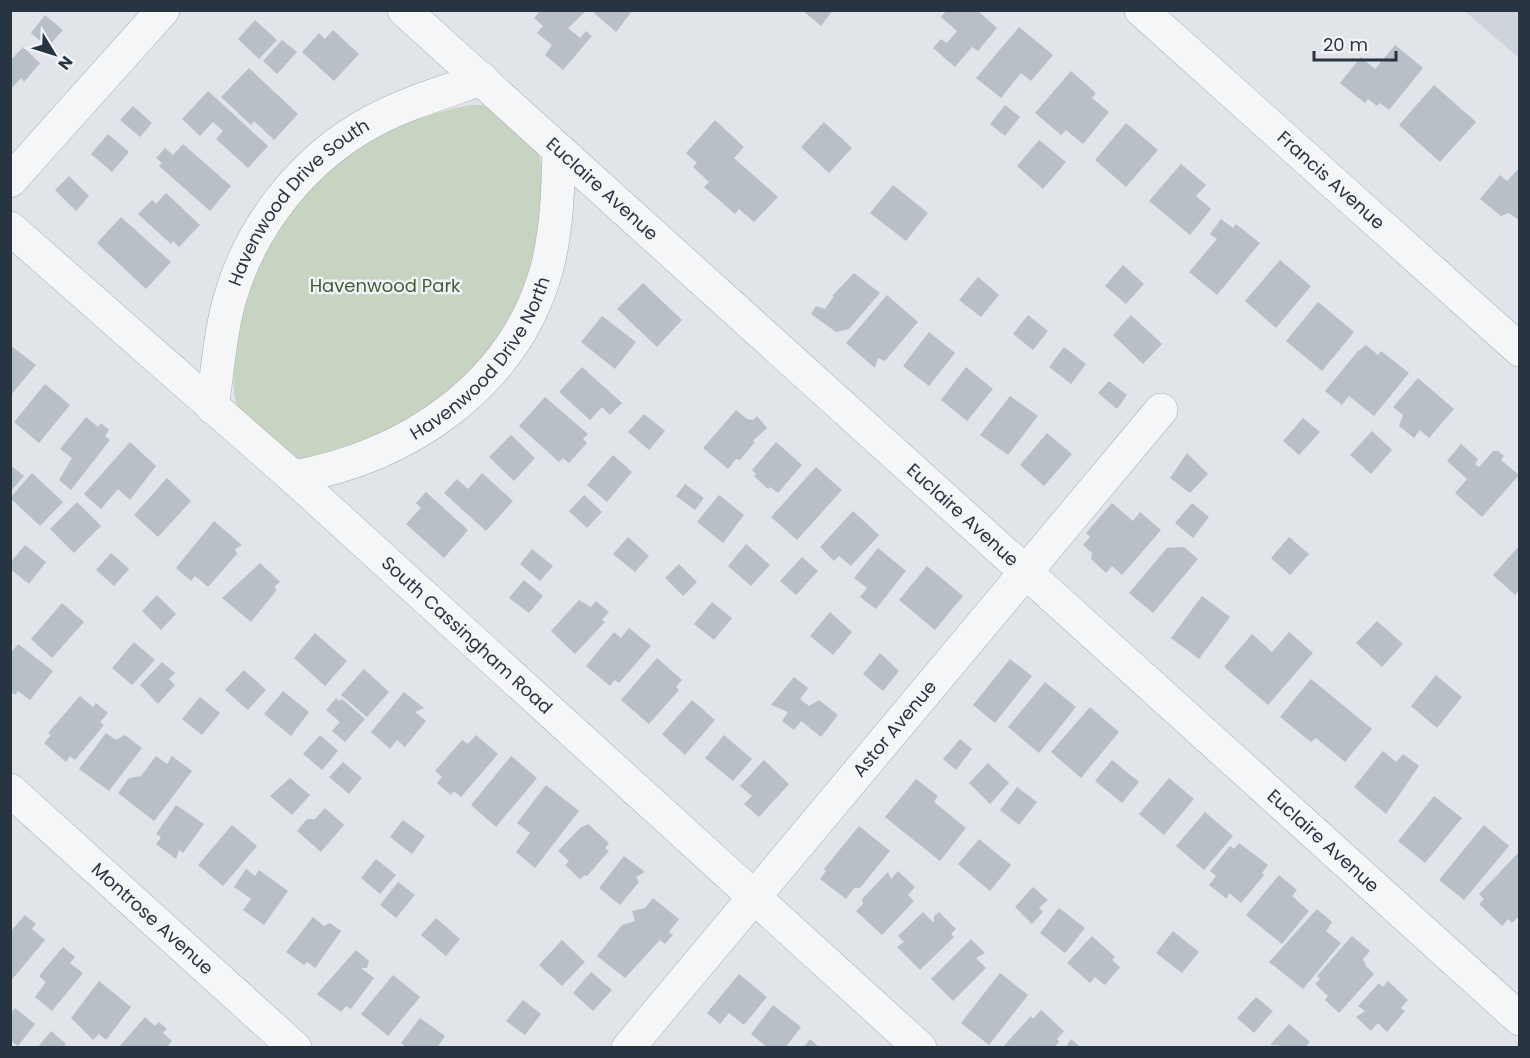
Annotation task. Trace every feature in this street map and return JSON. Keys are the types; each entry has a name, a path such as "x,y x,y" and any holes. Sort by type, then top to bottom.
{"street":[{"path":"10,181 163,10"},
{"name":"Euclaire Avenue","path":"404,10 1520,1019"},
{"name":"Francis Avenue","path":"1141,10 1520,350"},
{"name":"Havenwood Drive South","path":"213,408 231,296 244,259 263,225 285,194 311,165 340,141 372,122 405,106 482,80"},
{"name":"Havenwood Drive North","path":"293,477 365,459 400,444 435,423 464,400 490,371 533,305 547,268 554,230 559,150"},
{"name":"South Cassingham Road","path":"10,228 293,477 920,1047"},
{"name":"Astor Avenue","path":"628,1047 1161,411"},
{"name":"Montrose Avenue","path":"10,790 295,1047"}],"shaded area":[{"path":"1465,11 1519,11 1519,58"}],"green space":[{"name":"Havenwood Park","path":"471,105 485,105 534,149 542,167 537,238 520,296 490,349 471,373 425,411 355,446 319,457 294,459 244,416 235,396 235,363 245,302 261,259 283,220 312,186 346,157 384,134 426,116"}],"building":[{"path":"541,10 587,10 568,28 580,38 586,31 592,36 563,70 545,55 552,45 537,33 543,26 534,18"},
{"path":"596,10 633,10 616,32 594,13"},
{"path":"802,10 833,10 821,26"},
{"path":"947,10 977,10 997,28 978,51 972,47 955,67 933,48 941,39 947,43 957,31 941,17"},
{"path":"45,15 63,30 48,47 31,33"},
{"path":"255,20 277,40 259,59 238,39"},
{"path":"1019,27 1053,55 1031,81 1021,73 1001,98 976,78"},
{"path":"333,30 359,54 334,81 302,52 319,33 325,39"},
{"path":"282,40 297,52 277,74 263,61"},
{"path":"1395,45 1423,68 1389,110 1380,103 1377,106 1368,99 1365,103 1340,83 1361,57 1375,69"},
{"path":"23,47 40,63 24,82 21,78 10,90 10,61"},
{"path":"249,68 298,114 274,140 254,121 251,125 221,97"},
{"path":"1071,71 1096,93 1092,98 1109,112 1083,144 1066,130 1061,135 1035,113"},
{"path":"1434,85 1476,122 1440,162 1399,125"},
{"path":"208,91 268,146 248,168 216,139 223,131 213,122 200,136 182,119"},
{"path":"1005,105 1020,117 1005,136 990,124"},
{"path":"133,106 152,123 140,137 120,120"},
{"path":"715,120 744,147 734,158 778,197 754,222 739,209 735,214 704,187 709,182 693,167 697,163 686,153"},
{"path":"824,122 852,148 829,173 801,147"},
{"path":"1126,123 1158,150 1126,187 1095,160"},
{"path":"108,134 129,152 112,172 91,154"},
{"path":"1039,140 1066,162 1043,189 1017,166"},
{"path":"183,144 231,186 210,211 159,166 162,163 156,158 165,148 173,155"},
{"path":"1181,164 1206,185 1196,196 1211,209 1190,235 1149,201"},
{"path":"1520,167 1520,221 1509,213 1501,216 1480,199 1500,175 1507,181"},
{"path":"69,176 89,196 76,211 55,190"},
{"path":"893,185 928,213 906,241 870,213"},
{"path":"166,193 200,225 179,247 173,241 171,244 138,214 152,200 156,204"},
{"path":"121,217 171,262 146,289 97,243"},
{"path":"1221,219 1233,228 1236,224 1260,243 1217,295 1189,272 1217,239 1210,234"},
{"path":"1280,260 1311,286 1276,328 1245,301"},
{"path":"1123,265 1144,284 1126,304 1105,286"},
{"path":"854,273 880,293 849,329 836,332 811,314 816,306 825,309 834,296 832,296"},
{"path":"978,277 999,295 981,317 959,300"},
{"path":"643,283 682,320 657,347 617,309"},
{"path":"887,295 918,322 885,361 878,358 875,368 846,343"},
{"path":"1318,302 1354,332 1322,371 1286,341"},
{"path":"1028,315 1048,331 1033,350 1013,334"},
{"path":"1131,315 1162,344 1143,364 1113,335"},
{"path":"602,316 636,342 615,369 581,342"},
{"path":"929,332 955,353 929,386 903,366"},
{"path":"10,345 36,365 10,396"},
{"path":"1366,345 1378,355 1381,351 1409,373 1374,416 1349,396 1342,405 1325,391 1358,351"},
{"path":"1064,347 1086,364 1071,384 1049,367"},
{"path":"582,367 622,403 610,415 602,407 590,420 559,392"},
{"path":"966,367 993,389 967,421 941,400"},
{"path":"1418,378 1454,409 1429,438 1420,430 1414,438 1399,426 1403,415 1393,407"},
{"path":"1109,381 1127,395 1117,409 1098,393"},
{"path":"45,384 70,405 39,443 14,422"},
{"path":"1010,396 1038,416 1008,455 980,435"},
{"path":"545,397 588,434 583,439 587,443 569,463 563,458 559,462 519,426"},
{"path":"736,410 747,419 753,420 757,416 767,428 753,441 755,442 740,460 736,459 728,469 703,448"},
{"path":"644,414 665,431 649,450 628,432"},
{"path":"86,417 98,427 101,423 109,430 105,436 110,440 71,490 59,480 72,458 60,449"},
{"path":"1303,418 1320,432 1299,455 1283,441"},
{"path":"1372,431 1392,450 1371,474 1350,455"},
{"path":"1047,433 1072,454 1044,486 1020,465"},
{"path":"511,435 535,458 514,481 489,457"},
{"path":"130,442 156,466 130,500 118,489 101,509 84,494"},
{"path":"776,442 802,465 778,493 770,487 768,489 754,476 756,474 752,470"},
{"path":"1461,444 1478,459 1475,464 1479,467 1493,451 1498,451 1504,456 1501,460 1519,475 1482,517 1455,493 1467,479 1447,461"},
{"path":"1187,453 1208,474 1190,493 1170,478"},
{"path":"613,455 632,472 607,502 587,485"},
{"path":"10,465 24,476 10,492"},
{"path":"816,467 842,490 797,540 771,517"},
{"path":"32,473 63,502 40,526 10,498"},
{"path":"482,473 513,501 486,531 444,493 457,479 468,489"},
{"path":"167,478 191,501 158,537 134,515"},
{"path":"685,484 704,498 695,510 676,496"},
{"path":"426,492 468,530 444,558 406,524 421,508 416,503"},
{"path":"584,495 602,512 587,528 569,511"},
{"path":"719,495 744,515 723,543 697,522"},
{"path":"77,502 101,526 74,553 50,529"},
{"path":"1112,503 1133,521 1140,512 1161,530 1122,575 1112,566 1106,573 1091,559 1092,553 1083,545 1090,537 1086,533"},
{"path":"1192,503 1209,517 1193,538 1175,523"},
{"path":"853,511 879,535 851,566 839,556 834,561 820,547"},
{"path":"214,521 242,545 235,549 237,554 208,587 195,576 191,581 176,568"},
{"path":"628,537 649,556 635,572 613,554"},
{"path":"1289,537 1309,554 1290,575 1271,558"},
{"path":"746,544 770,565 751,586 728,566"},
{"path":"25,545 46,562 29,584 10,569 10,563"},
{"path":"1520,545 1520,589 1515,595 1493,575"},
{"path":"1184,547 1198,559 1153,613 1129,593 1167,548"},
{"path":"878,548 906,571 876,609 860,597 867,588 854,578"},
{"path":"532,549 553,566 540,581 520,564"},
{"path":"111,553 129,569 114,586 96,570"},
{"path":"802,557 818,571 796,595 780,581"},
{"path":"260,563 280,582 275,586 276,591 251,622 222,598"},
{"path":"679,564 697,582 683,596 665,578"},
{"path":"927,566 963,596 935,630 899,600"},
{"path":"524,580 543,596 529,613 509,598"},
{"path":"157,595 176,614 161,630 142,611"},
{"path":"1202,596 1230,617 1199,659 1171,638"},
{"path":"579,600 591,607 596,601 609,612 602,620 605,622 575,654 551,631"},
{"path":"712,602 732,618 714,640 694,624"},
{"path":"62,603 84,622 52,658 31,639"},
{"path":"830,612 852,632 833,655 810,636"},
{"path":"1377,621 1403,644 1382,667 1356,643"},
{"path":"629,628 651,646 619,683 615,680 610,686 586,666 614,632 621,638"},
{"path":"1289,632 1313,653 1268,705 1224,667 1252,634 1272,652"},
{"path":"315,633 347,661 325,686 294,658"},
{"path":"134,642 155,660 132,685 112,668"},
{"path":"18,644 53,671 30,700 18,691 15,695 10,691 10,654"},
{"path":"880,653 899,671 883,691 863,674"},
{"path":"657,658 682,680 676,687 679,690 649,724 621,700"},
{"path":"1010,659 1032,676 995,723 973,705"},
{"path":"162,662 175,673 169,679 175,685 158,704 140,685"},
{"path":"364,669 389,692 367,717 341,695"},
{"path":"244,670 266,690 248,710 225,690"},
{"path":"1436,675 1462,697 1437,728 1411,706"},
{"path":"794,677 808,688 800,699 809,706 819,700 838,715 821,737 801,721 794,730 782,721 788,712 771,705"},
{"path":"1311,679 1372,729 1345,762 1316,738 1311,742 1280,717"},
{"path":"1045,682 1076,707 1039,753 1008,727"},
{"path":"283,691 309,712 291,736 264,714"},
{"path":"404,692 424,708 415,712 426,721 405,747 397,740 390,749 371,732"},
{"path":"80,696 93,707 96,703 108,713 100,722 104,725 75,760 70,756 66,762 44,743 51,735 48,733"},
{"path":"200,697 220,713 202,735 182,719"},
{"path":"336,698 339,701 342,699 365,719 345,742 332,731 340,722 326,710"},
{"path":"692,700 715,720 685,755 662,734"},
{"path":"1090,707 1119,732 1081,778 1051,752"},
{"path":"106,733 116,740 125,735 142,748 109,791 79,769"},
{"path":"320,735 338,751 322,770 303,754"},
{"path":"476,735 498,754 461,797 454,791 451,795 437,783 442,777 435,771 462,740 468,744"},
{"path":"724,735 752,759 733,781 705,758"},
{"path":"960,739 972,749 956,770 943,759"},
{"path":"1383,751 1396,762 1403,754 1419,766 1386,814 1354,787"},
{"path":"156,756 167,764 172,756 192,771 154,821 118,793 129,778 141,776"},
{"path":"511,756 537,778 496,827 471,805"},
{"path":"764,760 789,784 759,817 744,804 752,796 740,786"},
{"path":"1112,760 1139,782 1122,803 1095,781"},
{"path":"343,762 362,778 349,794 329,777"},
{"path":"988,763 1009,783 990,804 969,783"},
{"path":"290,778 310,795 292,815 270,796"},
{"path":"1169,778 1194,799 1164,835 1139,814"},
{"path":"916,779 938,796 934,802 966,828 940,861 885,817"},
{"path":"546,785 579,811 535,868 516,852 530,833 517,823"},
{"path":"1017,787 1037,802 1019,825 1000,810"},
{"path":"1434,796 1462,818 1425,863 1398,841"},
{"path":"176,805 204,824 183,853 179,850 176,859 156,844 161,837 156,834"},
{"path":"325,808 344,825 321,852 297,831 307,819 315,819"},
{"path":"1205,812 1233,836 1204,870 1176,846"},
{"path":"403,820 425,836 412,854 390,837"},
{"path":"588,824 609,843 605,848 609,851 587,876 580,879 565,865 569,861 558,851 580,828"},
{"path":"232,825 257,846 223,886 198,865"},
{"path":"1484,825 1509,846 1464,900 1439,880"},
{"path":"859,826 890,851 860,888 854,888 846,899 820,879 826,871 824,869"},
{"path":"979,839 1011,865 990,891 958,864"},
{"path":"1239,843 1268,865 1262,873 1264,875 1241,903 1229,893 1227,899 1209,885 1216,876 1210,871 1230,846 1234,849"},
{"path":"1520,851 1520,915 1512,923 1508,919 1502,926 1479,904 1484,899 1479,894"},
{"path":"624,856 645,872 636,877 639,882 620,905 599,888"},
{"path":"376,859 396,875 380,894 361,878"},
{"path":"246,869 255,876 259,870 288,891 264,925 243,910 251,899 234,887"},
{"path":"898,871 915,887 908,895 914,901 882,935 856,911 863,904 862,899 888,872 891,879"},
{"path":"1279,875 1297,890 1292,896 1309,911 1282,944 1246,915"},
{"path":"398,882 415,895 396,918 380,905"},
{"path":"1033,887 1048,900 1039,908 1043,912 1032,924 1015,907"},
{"path":"653,898 679,919 669,932 673,935 665,944 660,940 625,978 597,956 622,925 635,921 632,911 645,908"},
{"path":"1059,908 1085,928 1065,953 1040,933"},
{"path":"1317,909 1332,922 1326,931 1341,943 1303,989 1269,962"},
{"path":"923,912 934,923 934,916 939,912 956,929 951,934 954,937 920,970 897,947 904,942 898,936"},
{"path":"25,915 36,924 32,929 45,940 10,982 10,932"},
{"path":"313,917 324,926 330,923 341,931 315,968 307,962 304,965 286,952"},
{"path":"436,918 460,939 446,956 421,935"},
{"path":"1173,931 1199,952 1182,973 1156,953"},
{"path":"1092,936 1115,957 1112,960 1120,967 1105,985 1095,977 1090,983 1067,963"},
{"path":"1352,936 1370,951 1363,959 1374,974 1339,1013 1325,1000 1328,996 1315,984 1320,979 1317,976"},
{"path":"971,939 985,953 976,958 986,968 953,1001 931,979"},
{"path":"562,940 585,962 562,986 539,965"},
{"path":"63,947 75,957 70,963 83,973 52,1011 35,997 46,982 39,976"},
{"path":"356,950 369,961 367,968 361,968 374,978 351,1009 346,1006 341,1012 317,994"},
{"path":"591,972 612,990 593,1011 573,993"},
{"path":"1000,973 1028,995 989,1045 961,1023"},
{"path":"739,974 767,997 744,1025 729,1013 720,1024 707,1013"},
{"path":"393,975 420,997 388,1036 361,1014"},
{"path":"99,981 131,1007 106,1040 99,1034 93,1040 71,1018"},
{"path":"1388,981 1408,1000 1401,1008 1405,1011 1387,1032 1378,1023 1371,1031 1356,1017 1365,1011 1358,1006 1379,983 1383,987"},
{"path":"1256,997 1273,1011 1254,1033 1237,1018"},
{"path":"523,1000 541,1014 525,1035 506,1021"},
{"path":"773,1005 801,1027 785,1048 768,1048 751,1034"},
{"path":"15,1008 35,1024 18,1046 10,1040 10,1014"},
{"path":"1041,1010 1064,1031 1057,1039 1059,1042 1054,1048 1002,1048 1031,1016 1033,1019"},
{"path":"145,1017 155,1026 159,1022 167,1029 163,1033 172,1041 166,1048 118,1048"},
{"path":"420,1018 445,1036 437,1048 407,1048 401,1043"},
{"path":"1289,1024 1310,1042 1305,1048 1270,1045"},
{"path":"51,1031 66,1044 63,1048 37,1048"},
{"path":"810,1039 820,1048 803,1048"},
{"path":"1071,1039 1082,1048 1065,1048"}]}
